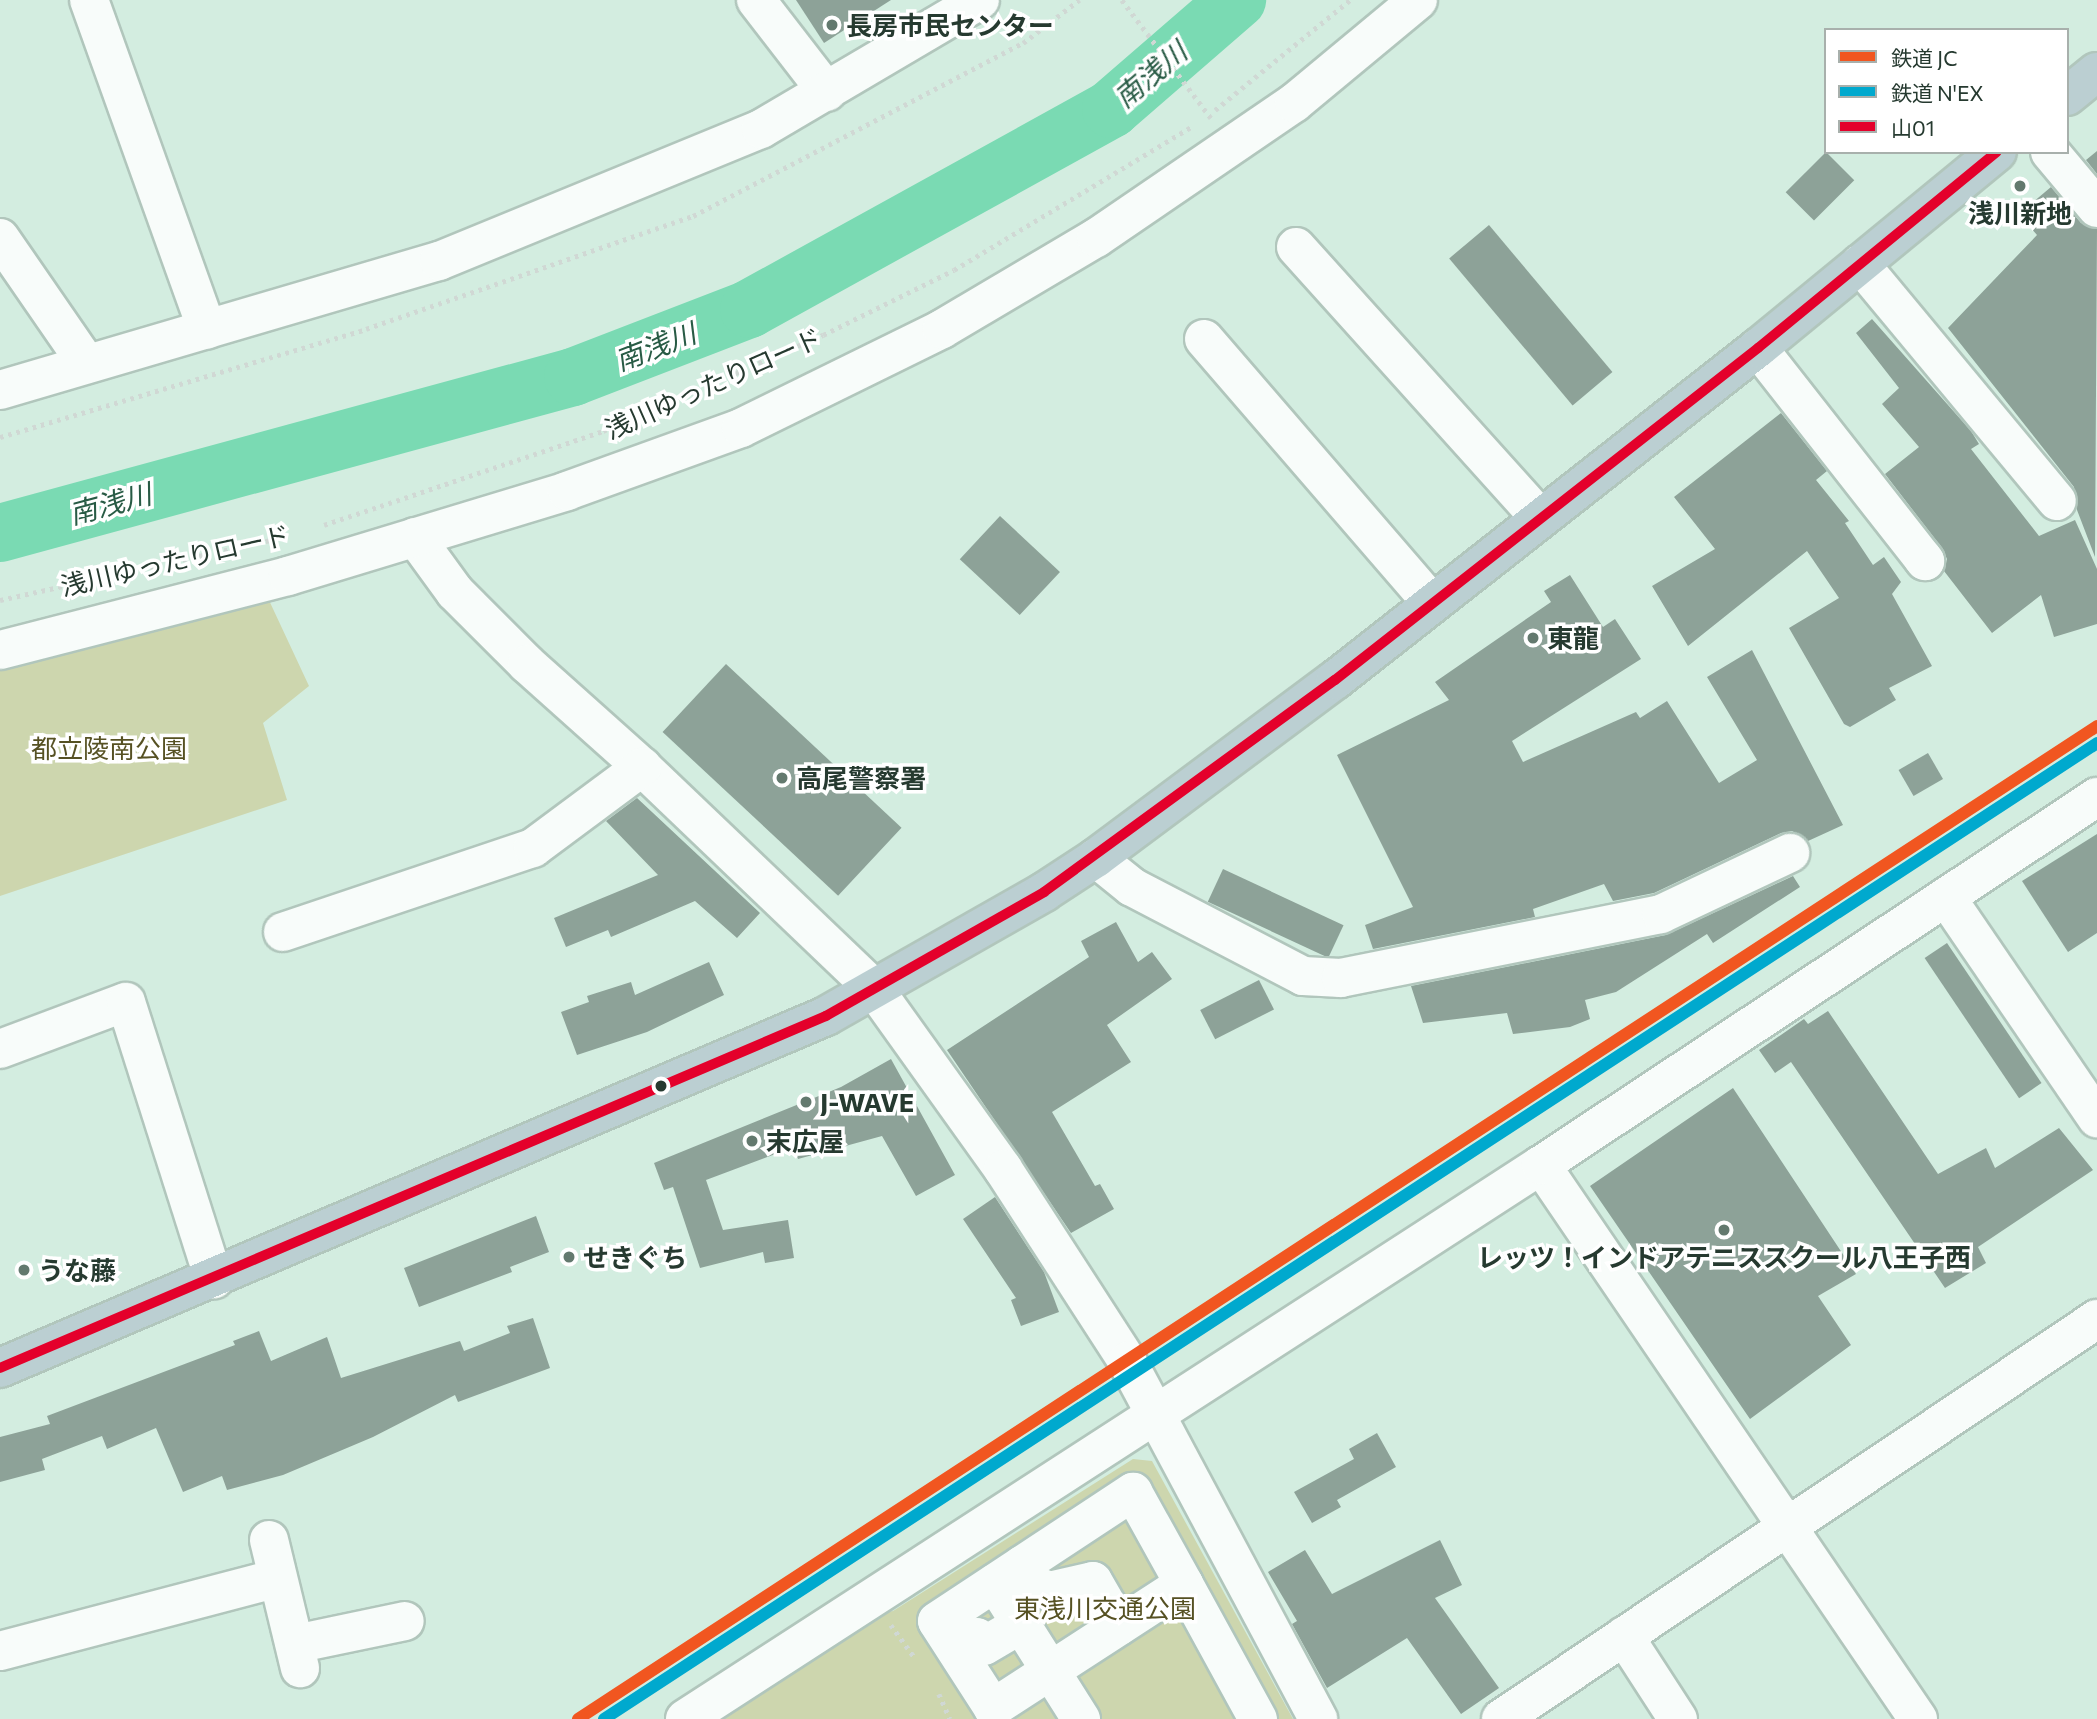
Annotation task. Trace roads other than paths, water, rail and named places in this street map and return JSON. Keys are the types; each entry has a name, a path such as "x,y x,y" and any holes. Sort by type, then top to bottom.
{"highway":[{"path":"2069,94 2097,72"},
{"path":"0,1368 826,1016 875,990 1096,858 1239,753 1758,348 1995,154"}],"street":[{"path":"89,0 206,329"},
{"path":"756,0 827,92"},
{"path":"0,390 439,261 761,129 980,0"},
{"path":"0,650 288,576 567,491 741,428 942,329 1084,245 1294,103 1418,0"},
{"path":"2052,154 2097,208"},
{"path":"0,238 87,364"},
{"path":"1296,247 1540,518"},
{"path":"1860,264 2057,501"},
{"path":"1205,340 1431,602"},
{"path":"1758,348 1925,561 1922,557"},
{"path":"415,537 455,592 875,990 1003,1169 1127,1361 1317,1719"},
{"path":"283,932 533,848 642,767"},
{"path":"685,1719 1154,1412 1541,1165 2097,797"},
{"path":"1096,858 1132,887 1303,976 1341,978 1661,914 1790,853"},
{"path":"1946,897 2097,1118"},
{"path":"0,1049 126,1002 214,1279"},
{"path":"1541,1165 1918,1719"},
{"path":"1501,1719 2097,1318"},
{"path":"1184,1584 993,1708 937,1621 1133,1492 1184,1584 1258,1719"},
{"path":"269,1540 298,1656 405,1621"},
{"path":"1009,1574 1020,1625 1081,1719"},
{"path":"1009,1574 1049,1591 1093,1581 1119,1626"},
{"path":"0,1651 278,1578"},
{"path":"957,1651 977,1637 984,1646 1020,1625"},
{"path":"1624,1636 1678,1719"}],"waterway":[{"name":"南浅川","path":"0,533 573,377 749,309 1111,109 1237,0"}],"rail line":[{"name":"JC","path":"578,1719 2097,726"},
{"name":"N'EX","path":"604,1719 2097,743"}],"place":[{"name":"長房市民センター","path":"832,25"},
{"name":"浅川新地","path":"2020,186"},
{"name":"東龍","path":"1533,638"},
{"name":"高尾警察署","path":"782,778"},
{"name":"J-WAVE","path":"806,1102"},
{"name":"末広屋","path":"752,1141"},
{"name":"レッツ！インドアテニススクール八王子西","path":"1724,1230"},
{"name":"せきぐち","path":"569,1257"},
{"name":"うな藤","path":"24,1270"}],"park label":[{"name":"都立陵南公園","path":"109,748"},
{"name":"東浅川交通公園","path":"1105,1608"}]}
